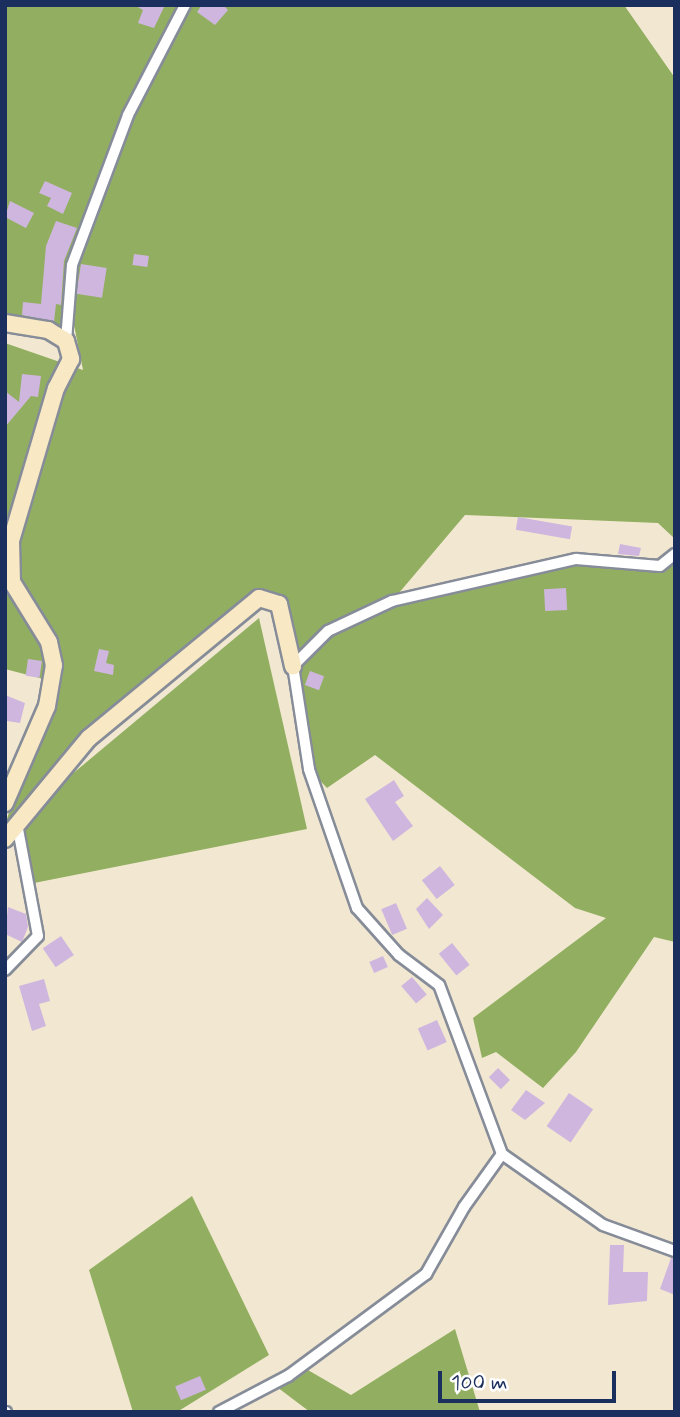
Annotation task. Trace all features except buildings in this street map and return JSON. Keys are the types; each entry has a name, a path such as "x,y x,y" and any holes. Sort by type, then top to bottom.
{"street":[{"path":"5,803 47,706 54,665 49,642 12,582 11,541 56,388 71,359 66,341 72,265 128,115 185,5"},
{"path":"5,323 48,330 66,341"},
{"path":"293,666 328,631 392,601 576,559 660,566 675,554"},
{"path":"5,839 16,821 89,738 259,598 279,604 293,666 309,769 358,908 398,956 439,985 502,1154 603,1225 675,1251"},
{"path":"5,970 38,936 16,821"},
{"path":"219,1412 289,1376 426,1273 464,1207 502,1154"}],"green space":[{"path":"5,5 624,5 675,78 675,539 658,523 465,515 393,600 576,559 660,566 675,554 675,942 654,937 576,1052 543,1088 496,1052 482,1058 473,1018 606,918 575,908 375,755 327,788 309,769 293,666 317,641 290,655 279,604 259,598 131,701 5,825 51,681 5,669 5,343 83,370 73,320 66,341 5,328"},
{"path":"259,618 307,829 29,884 16,821"},
{"path":"192,1196 269,1355 177,1412 133,1412 89,1270"},
{"path":"455,1329 480,1412 310,1412 273,1384 301,1366 351,1395"}]}
